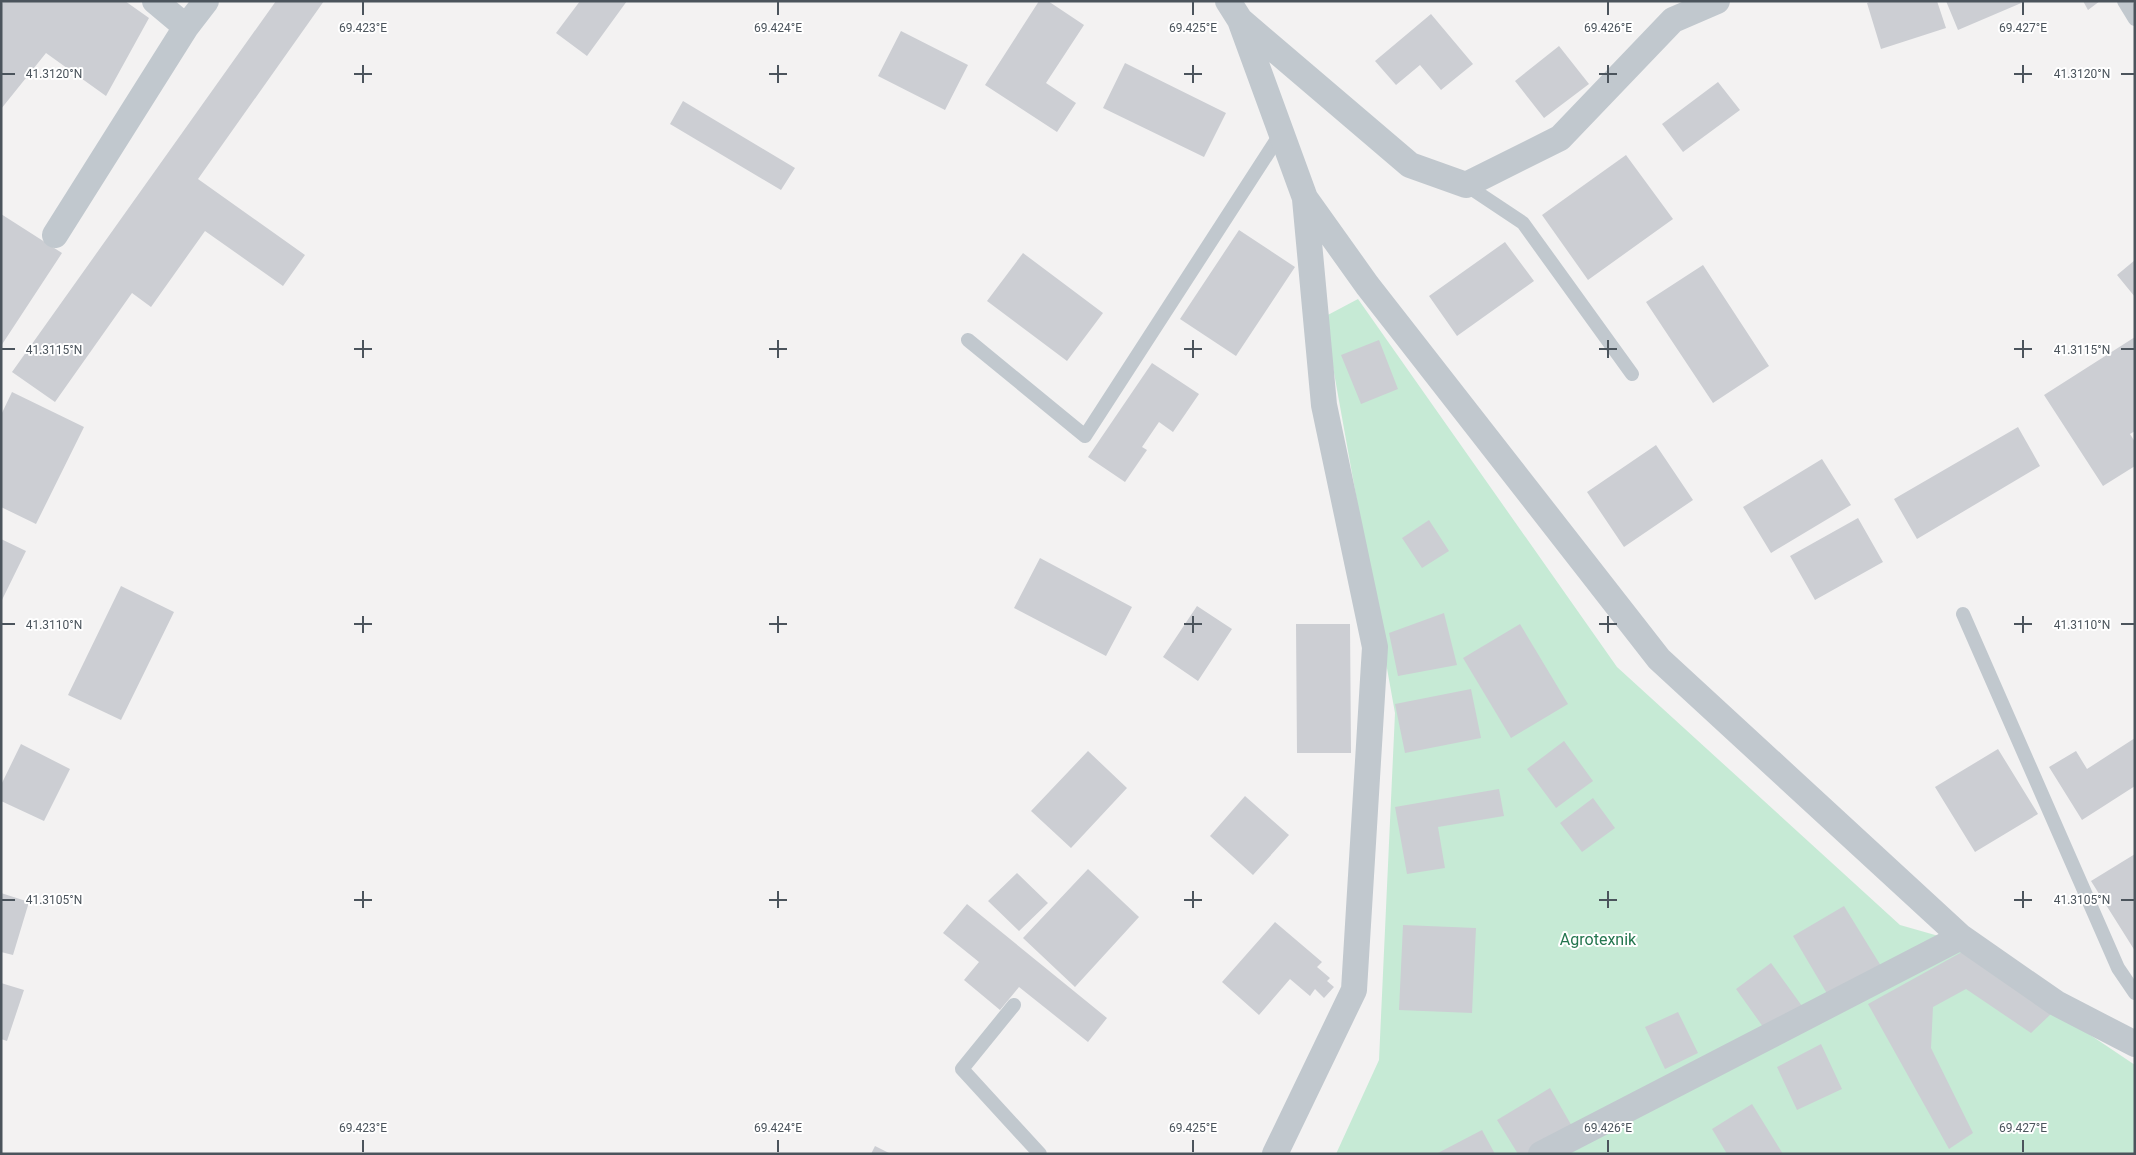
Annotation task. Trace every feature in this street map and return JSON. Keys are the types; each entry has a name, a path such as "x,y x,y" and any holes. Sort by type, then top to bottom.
{"street":[{"path":"155,1 186,27"},
{"path":"55,235 186,27 206,1"},
{"path":"1234,10 1410,165 1466,185 1560,138 1674,20 1717,1"},
{"path":"1234,10 1305,198 1324,405 1375,647 1354,990 1275,1154"},
{"path":"1305,198 1367,285 1659,659 1961,937 2056,1003 2135,1044"},
{"path":"1541,1154 1961,937"}],"lane":[{"path":"2124,1 2135,19"},
{"path":"968,340 1086,436 1281,133"},
{"path":"1466,185 1523,223 1632,374"},
{"path":"1963,614 2118,968 2135,993"},
{"path":"1014,1005 962,1068 1040,1154"}],"green space":[{"name":"Agrotexnik","path":"1358,299 1617,667 1900,925 1970,945 2056,1012 2135,1065 2135,1154 1336,1154 1379,1060 1395,713 1324,317"}],"building":[{"path":"4,1 125,1 149,18 106,96 46,53 1,109 1,5"},
{"path":"276,1 324,1 198,179 305,255 283,286 205,231 151,307 132,293 55,402 12,372"},
{"path":"580,1 627,1 587,56 556,33"},
{"path":"1039,1 1048,1 1084,25 1046,83 1076,103 1057,132 985,85"},
{"path":"1872,1 1937,1 1946,28 1881,49 1867,3"},
{"path":"1946,1 2026,1 1958,30"},
{"path":"2083,1 2100,1 2088,10"},
{"path":"1431,14 1473,64 1441,90 1420,65 1396,85 1375,61"},
{"path":"901,31 968,65 945,110 878,76"},
{"path":"1559,46 1589,84 1544,118 1515,81"},
{"path":"1125,63 1226,113 1204,157 1103,108"},
{"path":"1718,82 1740,110 1683,152 1662,124"},
{"path":"683,101 795,168 781,190 670,124"},
{"path":"1626,155 1673,219 1588,280 1542,215"},
{"path":"1,214 62,253 1,346"},
{"path":"1239,230 1295,267 1236,356 1180,319"},
{"path":"1505,242 1534,281 1457,336 1429,296"},
{"path":"1023,253 1103,313 1067,361 987,301"},
{"path":"2135,260 2135,297 2117,275"},
{"path":"1703,265 1769,366 1713,403 1646,302"},
{"path":"2135,337 2135,431 2130,434 2135,442 2135,466 2103,486 2044,395"},
{"path":"1379,340 1398,389 1361,404 1341,355"},
{"path":"1152,363 1199,394 1173,432 1159,422 1142,447 1147,450 1125,482 1088,457"},
{"path":"12,392 84,427 36,524 1,507 1,415"},
{"path":"2018,427 2040,466 1917,539 1894,499"},
{"path":"1656,445 1693,500 1624,547 1587,492"},
{"path":"1822,459 1851,505 1771,553 1743,507"},
{"path":"1858,518 1883,562 1815,600 1790,556"},
{"path":"1429,520 1449,551 1422,568 1402,538"},
{"path":"1,539 26,551 1,602"},
{"path":"1040,558 1132,607 1106,656 1014,608"},
{"path":"121,586 174,612 121,720 68,695"},
{"path":"1197,606 1232,629 1198,681 1163,657"},
{"path":"1444,613 1457,665 1398,676 1389,633"},
{"path":"1296,624 1350,624 1351,753 1297,753"},
{"path":"1520,624 1568,704 1511,738 1463,658"},
{"path":"1471,689 1481,738 1405,753 1395,704"},
{"path":"2135,738 2135,786 2082,820 2049,767 2076,751 2087,769"},
{"path":"1564,741 1593,781 1556,808 1527,769"},
{"path":"21,744 70,769 44,821 1,801 1,785"},
{"path":"1998,749 2038,814 1975,852 1935,787"},
{"path":"1088,751 1127,788 1071,848 1031,811"},
{"path":"1499,789 1504,816 1438,827 1445,868 1407,874 1395,807"},
{"path":"1245,796 1289,835 1253,875 1210,836"},
{"path":"1593,798 1615,828 1582,852 1560,823"},
{"path":"2135,854 2135,951 2091,881"},
{"path":"1088,869 1139,917 1075,987 1023,938"},
{"path":"1017,873 1048,903 1019,931 988,901"},
{"path":"1,893 29,902 13,955 1,952"},
{"path":"967,904 1107,1018 1088,1042 1019,987 1000,1010 964,980 979,962 943,933"},
{"path":"1844,906 1881,966 1829,997 1793,936"},
{"path":"1275,922 1322,962 1317,967 1330,978 1327,981 1334,987 1324,998 1315,989 1310,996 1290,979 1259,1015 1222,982"},
{"path":"1403,925 1476,928 1472,1013 1399,1010"},
{"path":"1971,947 2052,1013 2031,1033 1966,989 1933,1007 1931,1048 1973,1133 1949,1149 1868,1004"},
{"path":"1771,963 1802,1006 1766,1031 1736,989"},
{"path":"1,983 24,990 7,1041 1,1039"},
{"path":"1678,1012 1698,1053 1665,1069 1645,1027"},
{"path":"1821,1044 1842,1089 1797,1110 1777,1067"},
{"path":"1550,1088 1573,1128 1527,1154 1518,1154 1497,1120"},
{"path":"1752,1104 1783,1154 1727,1154 1712,1129"},
{"path":"1482,1130 1495,1154 1436,1154"},
{"path":"875,1146 891,1154 871,1154"}]}
